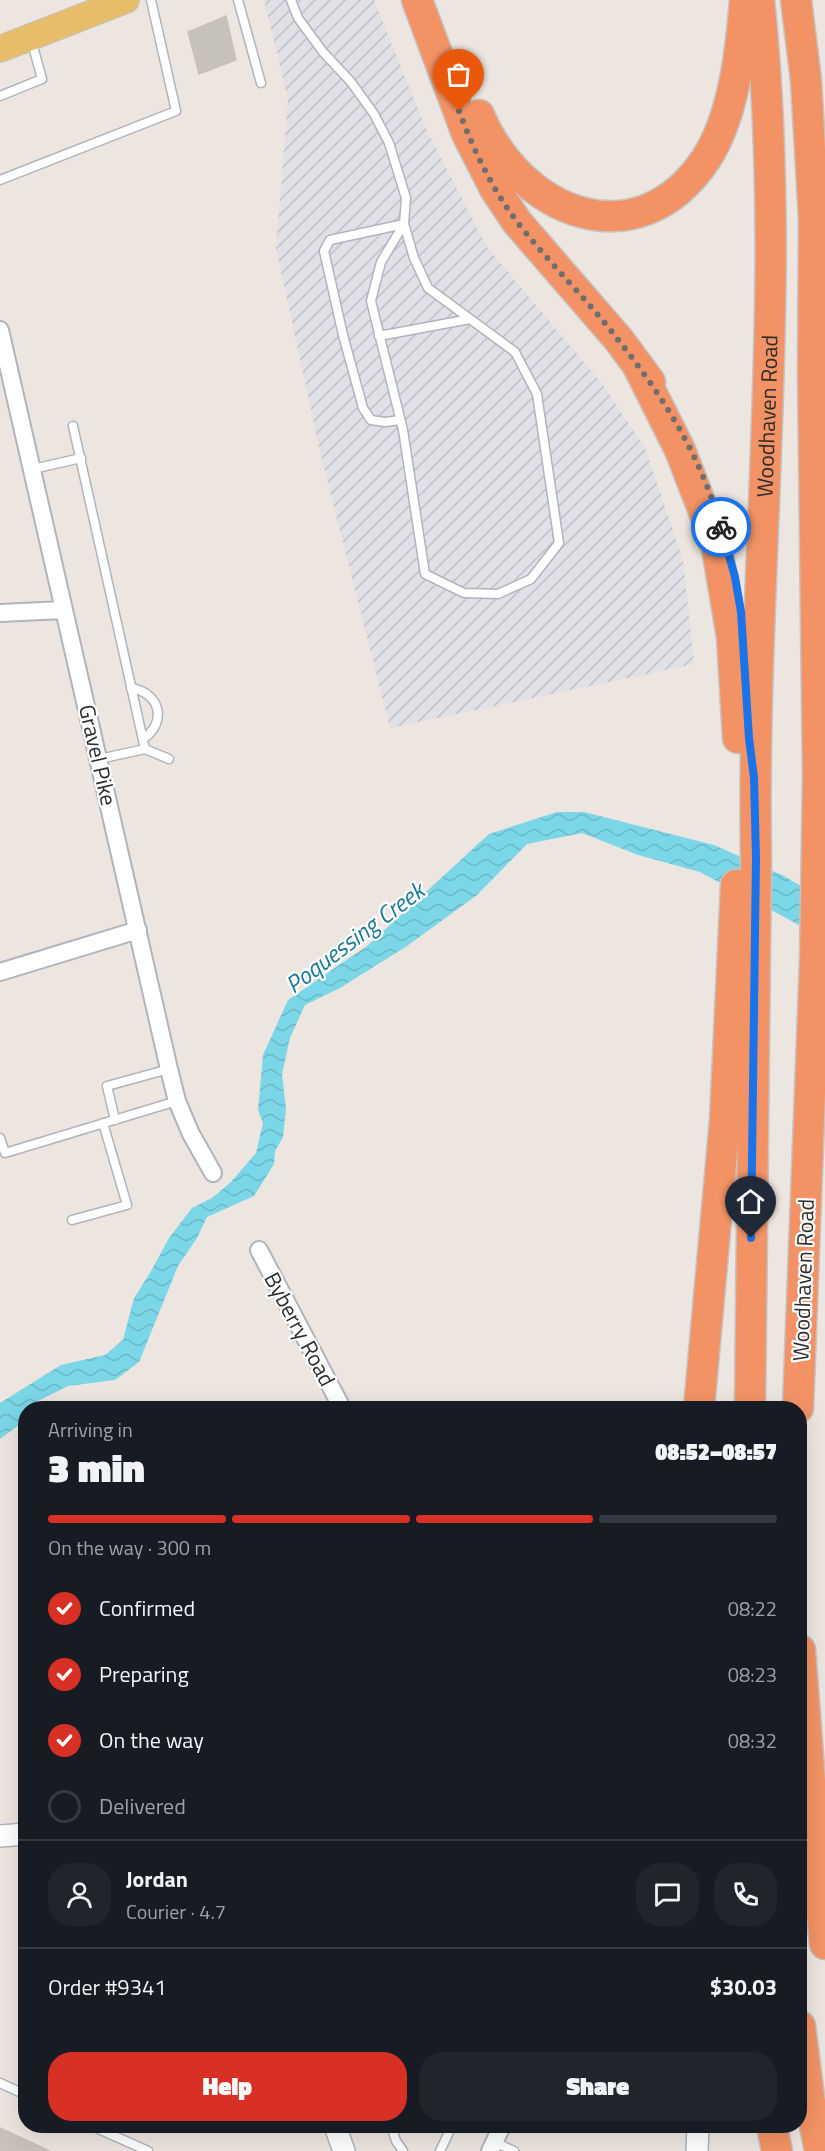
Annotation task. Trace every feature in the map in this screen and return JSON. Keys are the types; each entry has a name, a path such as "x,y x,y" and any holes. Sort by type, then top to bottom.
{"highway":[{"path":"417,0 467,134 495,189 524,231 598,315 666,404 688,441 706,480 728,549 741,612 749,738 754,778"},
{"path":"434,0 483,125 506,161 532,188 556,204 578,212 605,216 631,213 657,204 685,184 707,157 720,130 729,101 745,0"},
{"name":"Woodhaven Road","path":"750,1401 745,909 746,856 754,778 769,261 768,124 759,0"},
{"name":"Woodhaven Road","path":"796,0 806,80 814,219 813,373 818,778 815,943 798,1401"},
{"path":"806,0 825,73"},
{"path":"638,366 680,450 716,543 732,637 746,856"},
{"path":"818,778 820,682 825,606"},
{"path":"700,1401 745,909"},
{"path":"739,1401 750,1262"},
{"path":"807,1742 825,1944"},
{"path":"807,2081 820,2151"},
{"path":"773,2133 777,2151"}],"main road":[{"path":"0,49 31,38 88,11 126,0"}],"street":[{"name":"Gravel Pike","path":"0,330 6,387 33,469 168,1069 177,1101 191,1134 213,1173"},
{"path":"0,613 64,610"},
{"path":"0,972 138,930"},
{"name":"Byberry Road","path":"259,1250 338,1401"},
{"path":"0,1836 18,1835"},
{"path":"338,2133 344,2151"},
{"path":"697,2151 698,2133"}],"lane":[{"path":"0,178 176,111 151,0"},
{"path":"238,0 261,82"},
{"path":"291,0 298,18 322,51 351,82 374,114 389,143 406,198 404,224 414,258 428,288 515,352 537,394 559,543 531,579 498,594 464,593 425,574 400,420 371,301 381,262 404,224"},
{"path":"0,96 42,79 31,38"},
{"path":"400,420 385,422 371,420 363,408 343,335 324,251 330,240 404,224"},
{"path":"378,332 470,319"},
{"path":"74,426 145,749"},
{"path":"33,469 81,458"},
{"path":"131,688 148,694 158,709 156,727 143,740"},
{"path":"99,759 145,749 170,759"},
{"path":"115,1120 107,1086 168,1069"},
{"path":"0,1138 5,1153 177,1101"},
{"path":"72,1220 127,1205 103,1123"},
{"path":"0,2083 18,2091"},
{"path":"108,2133 148,2151"},
{"path":"393,2133 403,2151"},
{"path":"440,2151 449,2133"},
{"path":"492,2146 514,2151"}],"shaded area":[{"path":"264,0 374,0 425,127 487,247 603,385 645,448 683,560 694,664 390,728 320,452 276,248 288,99"}],"water":[{"path":"557,812 584,812 714,845 782,875 825,900 825,939 700,872 638,855 582,833 527,844 477,895 407,946 340,988 305,1005 290,1038 282,1074 286,1109 283,1137 275,1151 274,1164 254,1196 207,1217 197,1238 178,1266 139,1362 115,1380 68,1386 38,1401 18,1401 18,1426 0,1439 0,1403 61,1365 105,1355 123,1340 134,1298 169,1238 192,1208 212,1198 231,1182 256,1153 263,1123 258,1110 263,1055 288,1000 367,946 489,834"}],"building":[{"path":"226,16 236,60 199,74 188,32"},
{"path":"0,2128 50,2151 0,2151"}],"way so far":[{"path":"459,111 483,169 518,222 619,340 666,404 688,441 706,480 721,527"}],"route":[{"path":"721,527 735,577 741,612 749,738 754,778 756,857 751,1238"}],"water label":[{"name":"Poquessing Creek","path":"355,938"}]}
